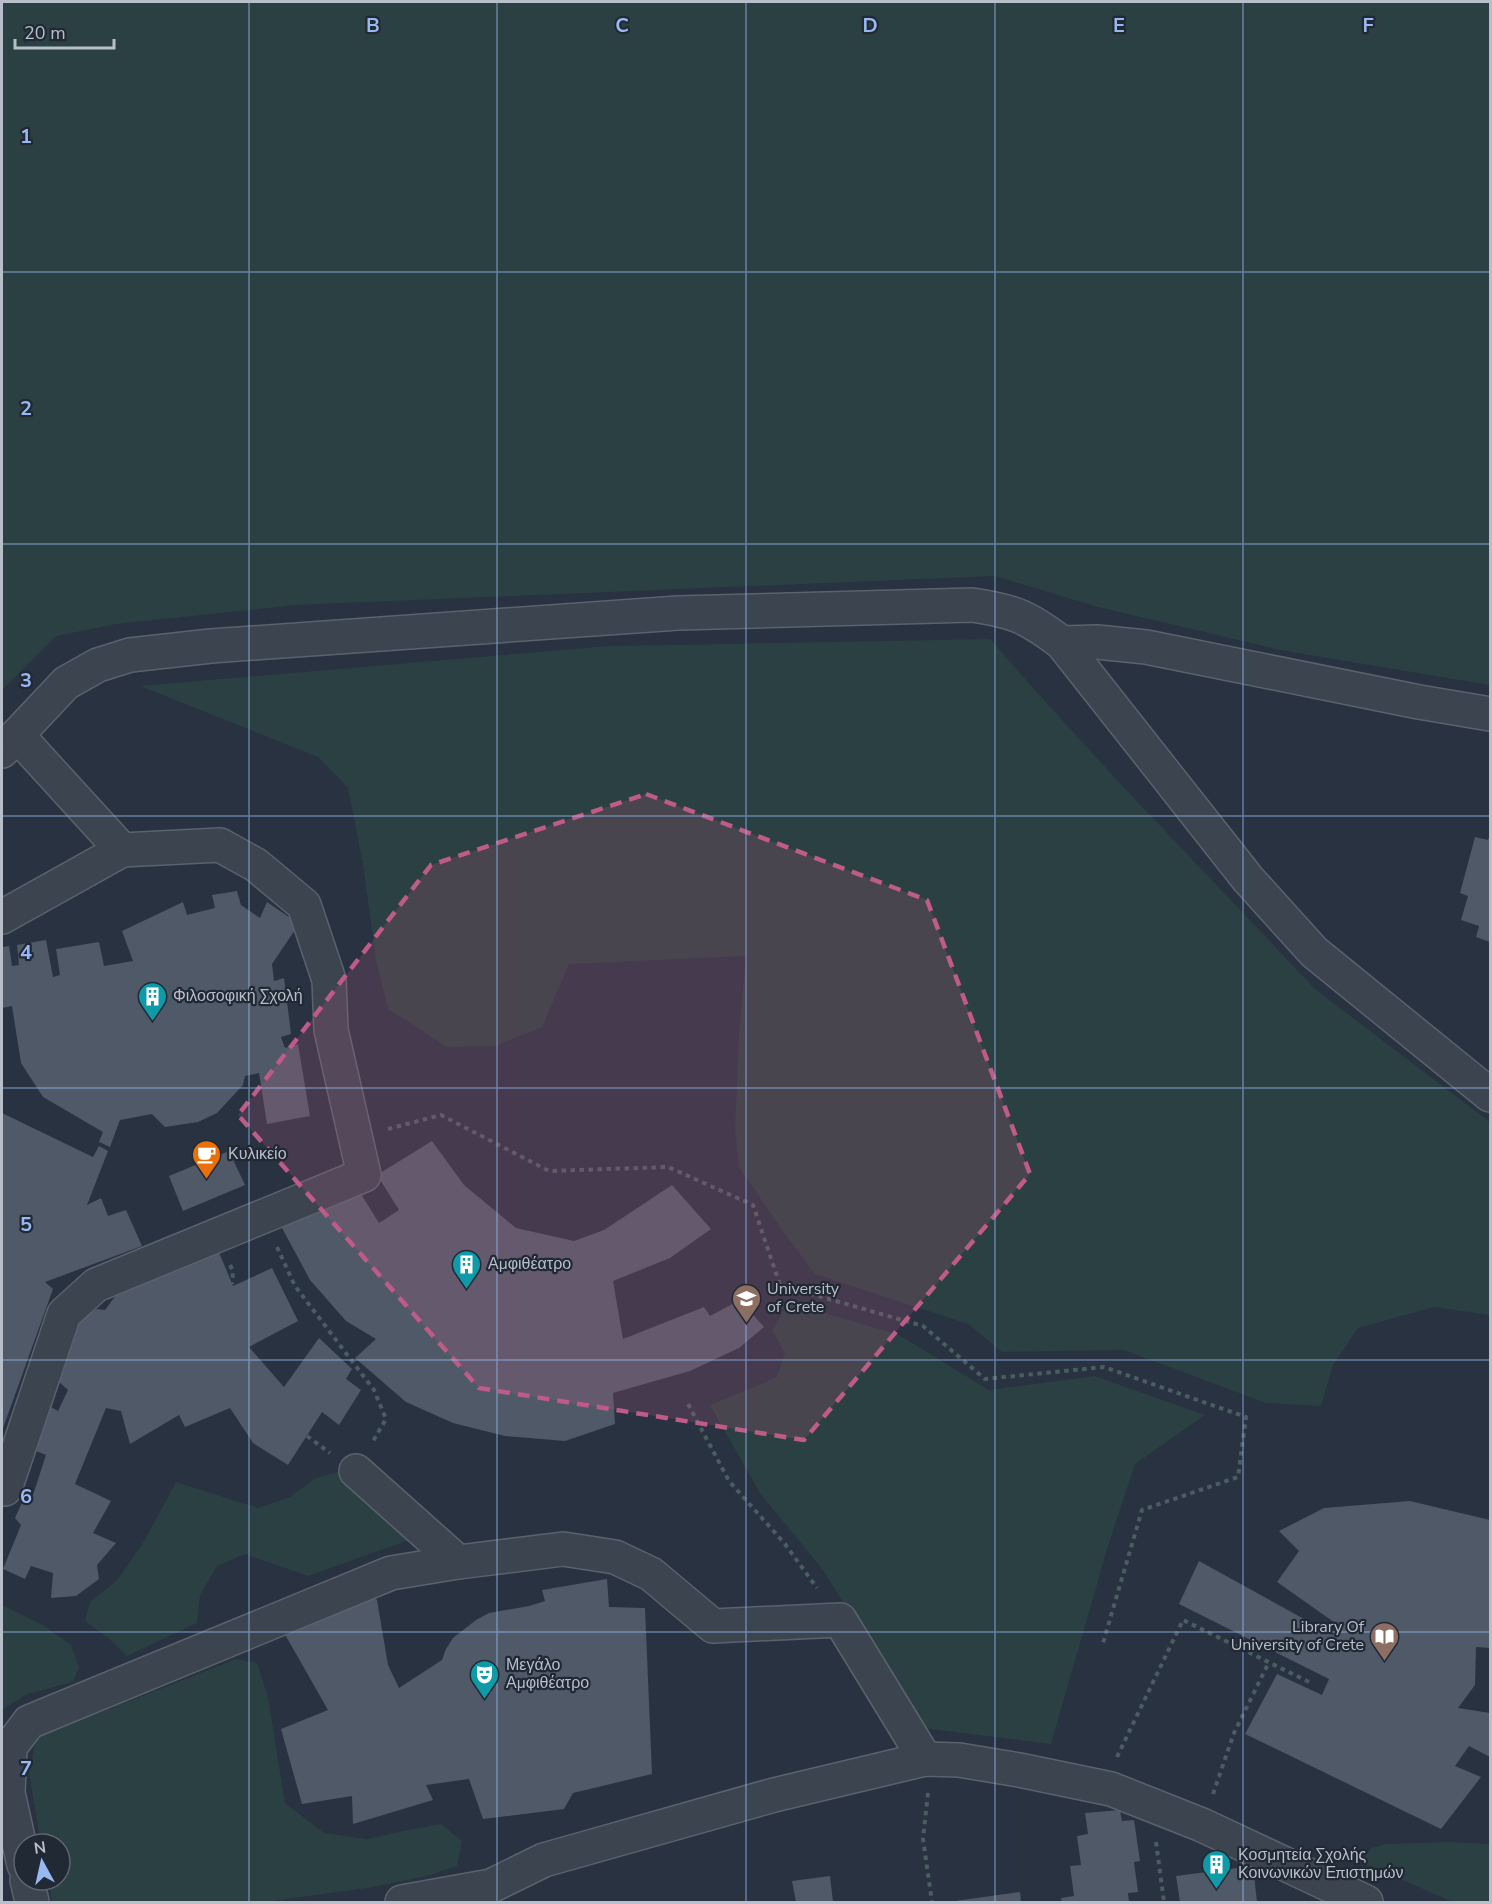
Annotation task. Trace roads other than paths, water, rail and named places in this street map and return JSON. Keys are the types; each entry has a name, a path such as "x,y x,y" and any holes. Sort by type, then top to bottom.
{"street":[{"path":"122,850 9,743 66,682 98,665 130,655 211,646 678,613 972,605 1002,609 1027,618 1062,643 1248,879 1314,952 1491,1095"},
{"path":"1062,643 1097,642 1146,647 1419,702 1491,714"},
{"path":"2,917 122,850 220,845 256,865 304,905 329,980 331,1030 364,1176 96,1285 64,1314 5,1489 2,1488"},
{"path":"356,1472 458,1562"},
{"path":"17,1832 8,1793 10,1748 29,1722 391,1573 563,1549 615,1557 651,1574 713,1626 840,1620 927,1773"},
{"path":"402,1902 495,1894 544,1860 774,1796 927,1773 959,1760 1102,1787 1202,1825 1366,1902"}],"place":[{"name":"Φιλοσοφική Σχολή","path":"152,1022"},
{"name":"Κυλικείο","path":"207,1180"},
{"name":"Αμφιθέατρο","path":"467,1290"},
{"name":"University of Crete","path":"746,1324"},
{"name":"Library Of University of Crete","path":"1385,1662"},
{"name":"Μεγάλο Αμφιθέατρο","path":"485,1700"},
{"name":"Κοσμητεία Σχολής Κοινωνικών Επιστημών","path":"1217,1890"}]}
